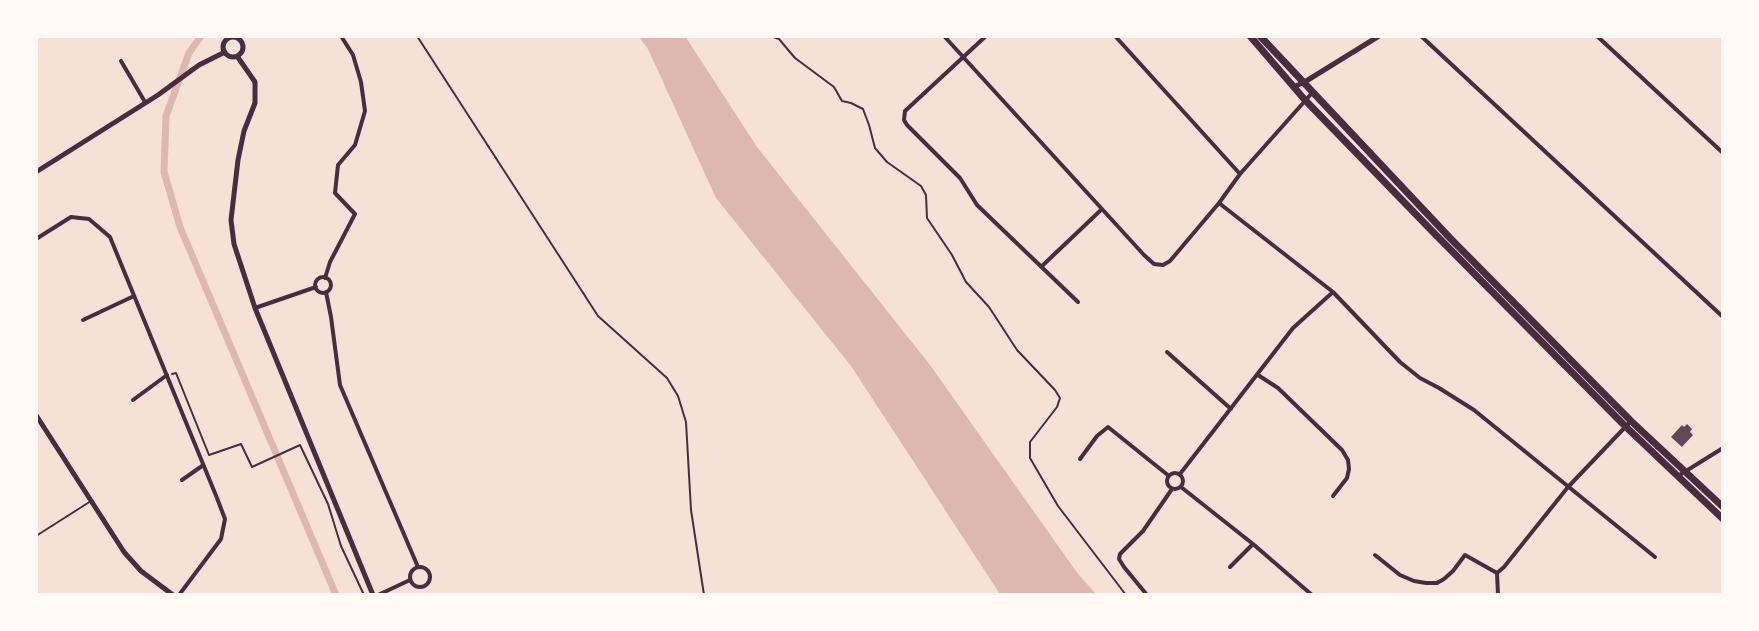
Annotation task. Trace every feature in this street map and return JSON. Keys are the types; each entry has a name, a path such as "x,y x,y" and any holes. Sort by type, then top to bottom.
{"main road":[{"path":"1250,36 1299,85 1312,93 1678,476 1723,519"},
{"path":"1260,36 1299,85 1305,100 1628,423 1723,507"}],"street":[{"path":"241,41 249,36"},
{"path":"325,278 355,214 335,193 338,165 355,145 365,111 353,55 341,36"},
{"path":"944,36 1154,264 1163,265 1170,261 1240,174 1312,93"},
{"path":"986,36 905,111 904,120 960,178 977,205 1078,302"},
{"path":"1115,36 1240,174"},
{"path":"1299,85 1379,36"},
{"path":"1421,36 1723,317"},
{"path":"1597,36 1723,153"},
{"path":"233,37 241,41 243,47 237,56 225,52 227,39 233,37"},
{"path":"36,172 158,95 199,65 225,52"},
{"path":"237,56 255,82 255,103 244,131 238,160 231,220 234,244 255,308 376,595 410,580"},
{"path":"121,61 145,102"},
{"path":"1219,203 1333,292 1400,362 1420,378 1474,410 1655,557"},
{"path":"1042,266 1102,209"},
{"path":"36,239 71,217 89,219 110,237 225,519 221,539 176,595 141,571 124,552 36,415"},
{"path":"316,287 318,280 325,278"},
{"path":"325,278 331,285 326,292 340,385 418,567"},
{"path":"255,308 316,287"},
{"path":"316,287 318,291 326,292"},
{"path":"1180,474 1293,328 1333,292"},
{"path":"83,320 134,296"},
{"path":"1167,352 1231,409"},
{"path":"133,400 167,375"},
{"path":"1258,375 1278,388 1342,450 1349,469 1347,478 1333,496"},
{"path":"1497,573 1568,487 1628,423"},
{"path":"1080,459 1108,427 1169,476"},
{"path":"1678,476 1723,448"},
{"path":"182,480 202,466"},
{"path":"1172,489 1167,482 1169,476 1180,474"},
{"path":"1147,595 1124,567 1119,559 1120,554 1143,531 1172,489 1181,487 1184,482 1180,474"},
{"path":"1181,487 1312,595"},
{"path":"1230,567 1253,544"},
{"path":"1375,555 1400,575 1426,583 1444,579 1465,555 1497,573"},
{"path":"418,567 429,572 428,584 422,587 410,580 412,571 418,567"},
{"path":"1497,573 1498,595"}],"lane":[{"path":"36,536 92,500"}],"path":[{"path":"417,36 598,316 667,378 678,396 686,422 691,510 704,595"},
{"path":"770,36 779,39 795,58 834,87 842,101 863,109 875,148 887,162 921,186 926,195 927,218 966,282 989,307 1017,350 1055,390 1060,398 1057,407 1030,442 1030,458 1058,506 1126,595"},
{"path":"167,375 176,373 209,455 241,444 252,467 300,445 328,504 341,546 364,595"}],"shaded area":[{"path":"638,36 685,36 757,147 930,365 1078,574 1097,595 1001,595 851,366 716,198 648,49"}],"building":[{"path":"1687,424 1693,435 1682,447 1671,437"}],"waterway":[{"path":"201,36 189,53 166,116 164,172 180,227 336,595"}]}
